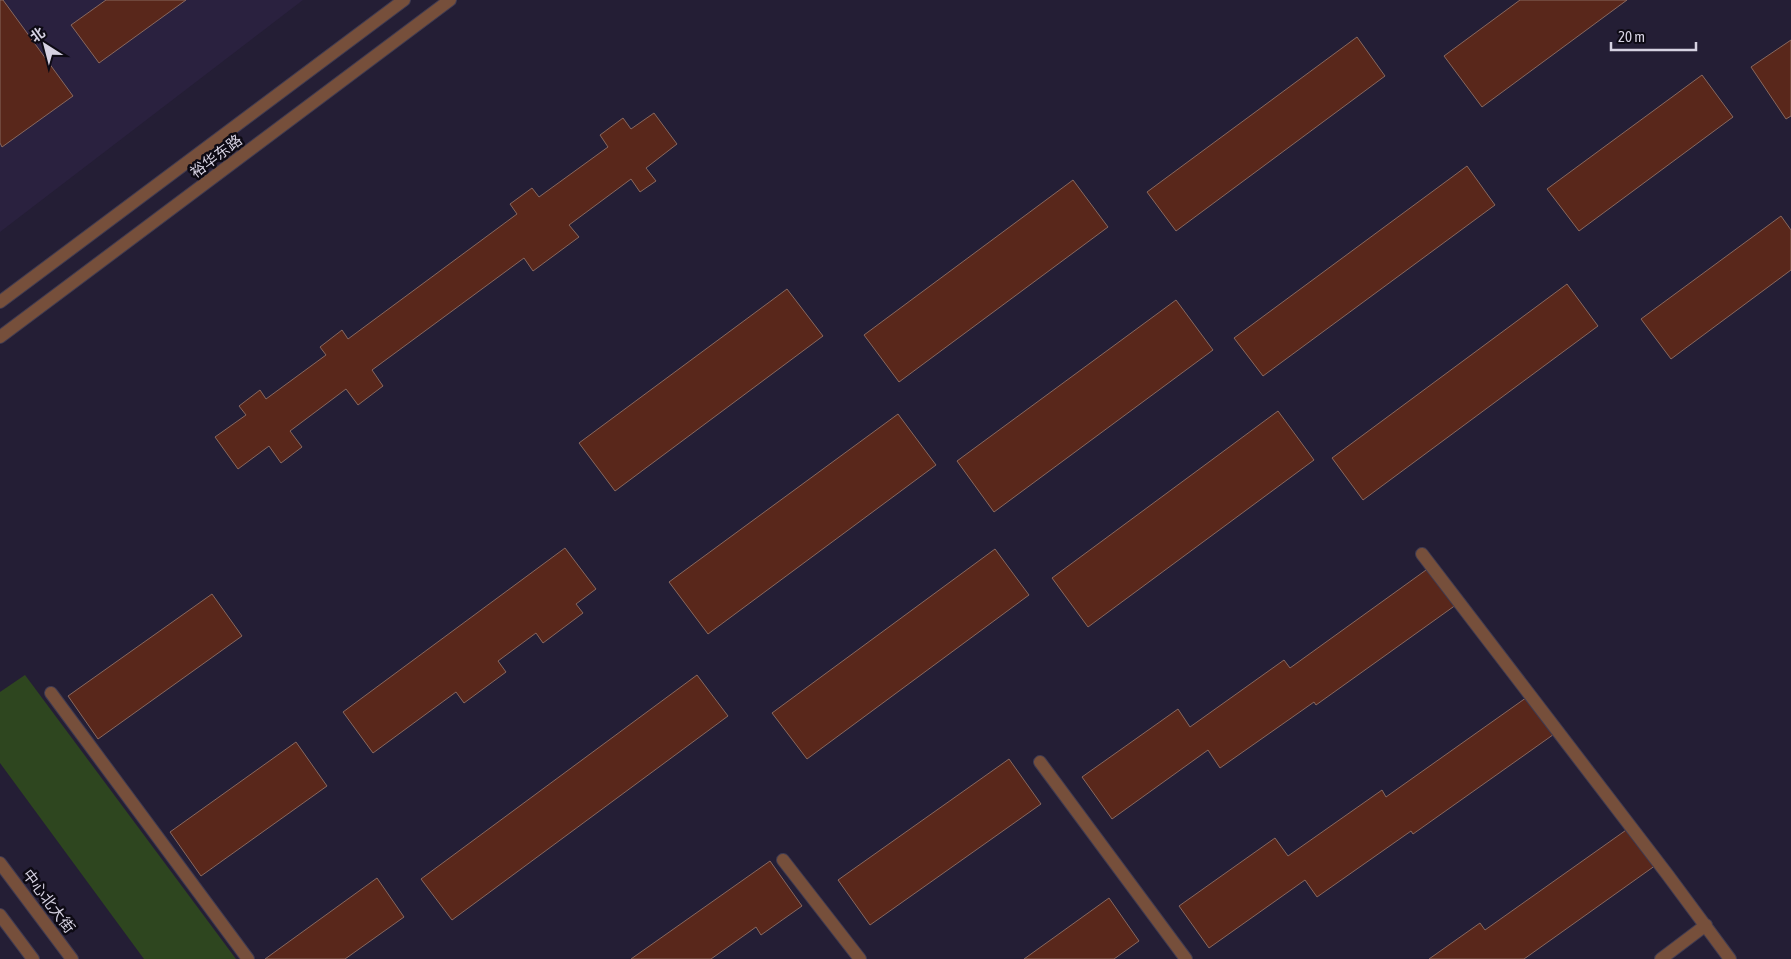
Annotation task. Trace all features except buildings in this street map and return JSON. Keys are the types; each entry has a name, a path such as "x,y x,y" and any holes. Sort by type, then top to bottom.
{"street":[{"name":"裕华东路","path":"0,302 404,0"},
{"name":"裕华东路","path":"0,337 450,0"},
{"path":"1422,554 1730,959"},
{"path":"51,693 248,959"},
{"path":"1040,762 1186,959"},
{"path":"783,860 860,959"},
{"name":"中心北大街","path":"0,863 72,959"},
{"path":"0,915 33,959"},
{"path":"1662,959 1706,925"}],"shaded area":[{"path":"0,0 303,0 0,232"}],"green space":[{"path":"25,675 236,959 144,959 0,763 0,692"}]}
